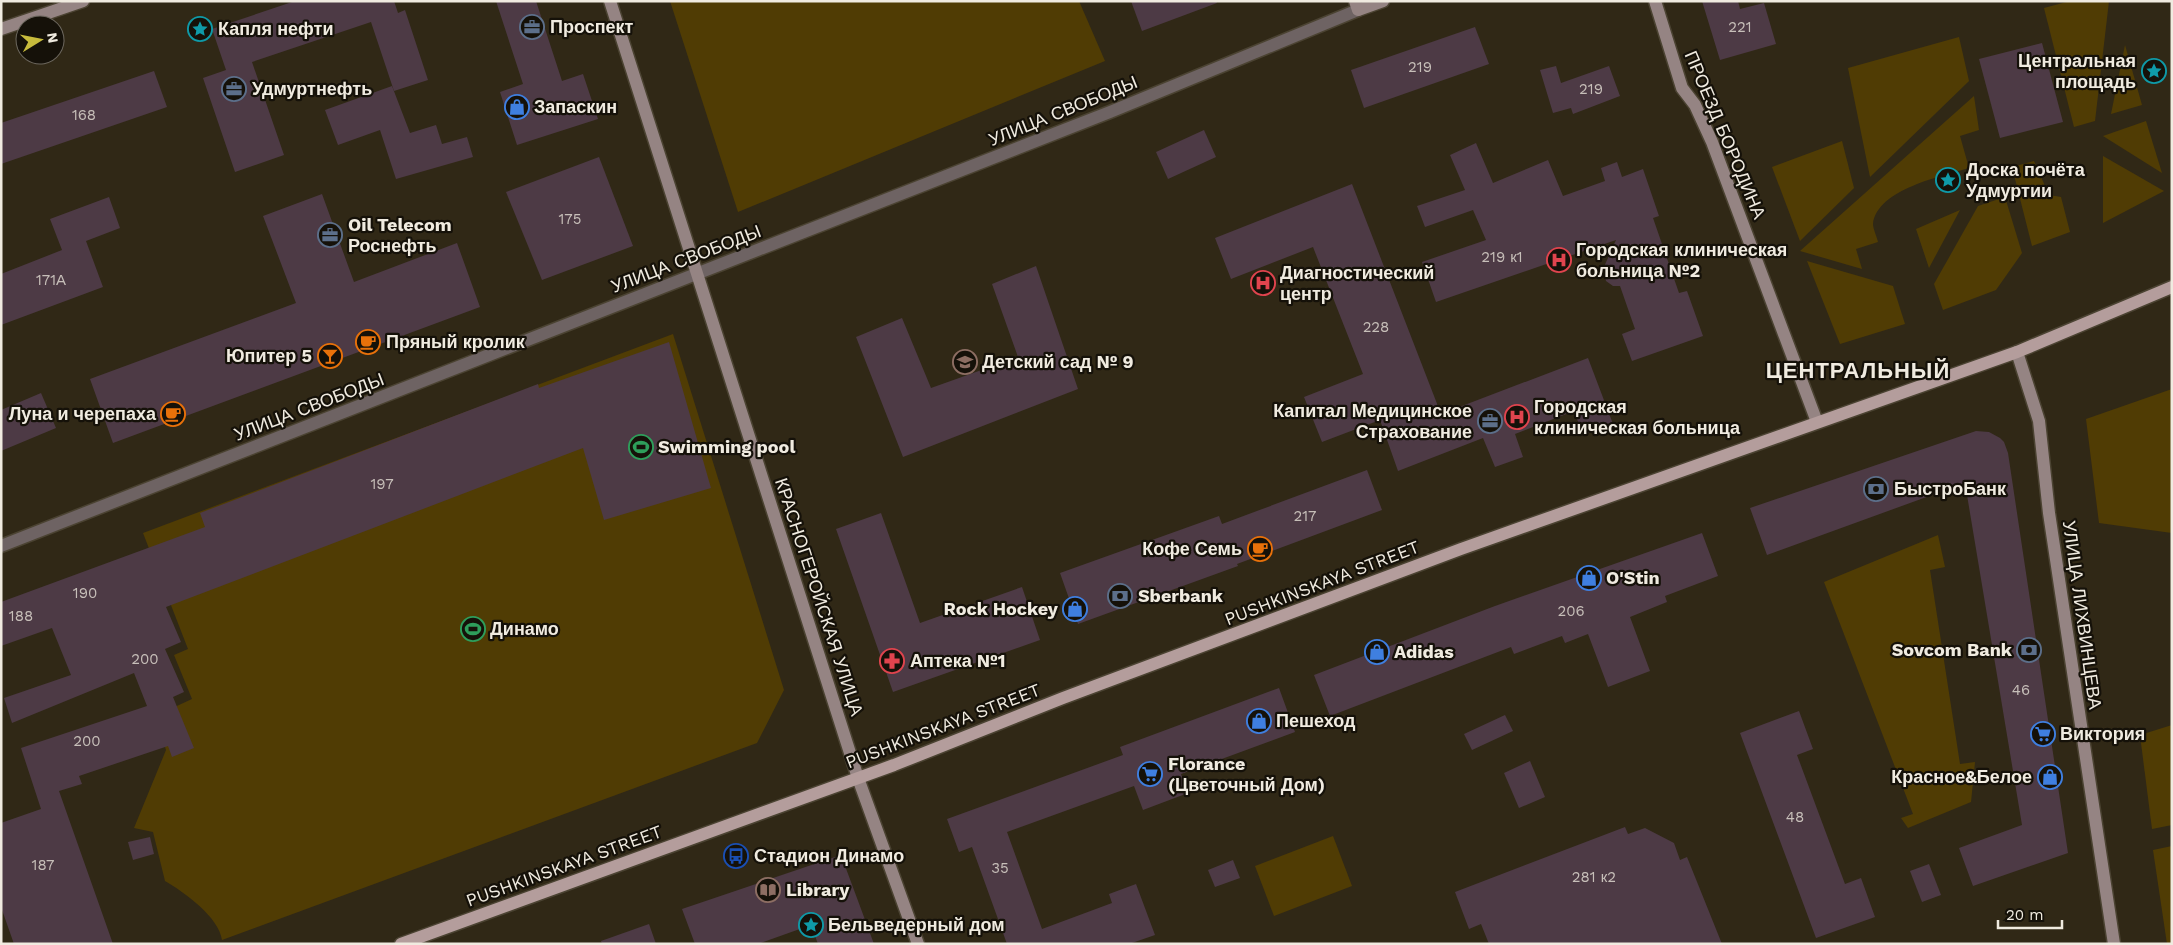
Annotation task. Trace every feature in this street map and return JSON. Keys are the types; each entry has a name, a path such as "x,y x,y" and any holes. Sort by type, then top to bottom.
{"main road":[{"name":"PUSHKINSKAYA STREET","path":"401,944 858,778 1063,698 1460,549 1817,422 1866,407 2017,352 2172,287"}],"street":[{"path":"1,29 83,1"},
{"name":"КРАСНОГЕРОЙСКАЯ УЛИЦА","path":"610,1 858,778 918,944"},
{"name":"УЛИЦА СВОБОДЫ","path":"1,546 1110,112 1356,6 1383,1"},
{"name":"ПРОЕЗД БОРОДИНА","path":"1655,1 1682,88 1695,105 1712,142 1817,422"},
{"name":"УЛИЦА ЛИХВИНЦЕВА","path":"2017,352 2039,421 2049,513 2114,944"}],"shaded area":[{"path":"670,1 1079,1 1105,61 738,212"},
{"path":"2070,1 2109,1 2095,121 2074,127 2044,8"},
{"path":"1959,37 1969,81 1870,177 1848,68"},
{"path":"2125,45 2142,105 2111,114"},
{"path":"1974,96 1979,130 1960,136 1969,168 1913,186 1898,193 1886,202 1877,212 1873,224 1878,242 1856,249 1862,269 1800,251"},
{"path":"2146,121 2162,173 2103,136"},
{"path":"1842,141 1854,188 1800,241 1772,167"},
{"path":"2103,156 2164,191 2103,223"},
{"path":"2034,161 2049,195 2061,197 2070,232 2032,246 2012,167"},
{"path":"2005,197 2022,253 1996,290 1943,310 1934,284 1978,206"},
{"path":"1960,210 1929,268 1916,229"},
{"path":"1807,261 1893,286 1905,324 1840,344"},
{"name":"Динамо","path":"673,334 784,690 757,743 222,940 219,931 208,914 191,898 165,881 153,832 134,828 166,750 155,716 192,699 174,655 188,649 143,533"},
{"path":"2172,389 2172,533 2099,523 2086,419"},
{"path":"1938,535 1945,567 1930,570 1960,764 1975,762 1971,802 1908,828 1901,818 1913,814 1824,582"},
{"path":"2172,725 2172,825 2152,829 2140,735"},
{"path":"1333,836 1352,886 1274,916 1255,866"},
{"path":"2172,846 2172,944 2167,944 2153,850"}],"building":[{"name":"Удмуртнефть","path":"295,1 394,1 398,13 405,10 428,80 394,91 371,22 252,62 284,155 235,172 203,78 226,70 212,29"},
{"path":"496,1 536,1 562,81 583,74 598,119 517,145 500,92 523,84"},
{"path":"1131,1 1216,1 1217,3 1142,31"},
{"path":"1702,1 1738,1 1740,9 1764,3 1776,44 1720,60"},
{"path":"1475,27 1489,64 1364,108 1351,70"},
{"path":"2042,43 2063,122 2000,138 1979,59"},
{"path":"1556,66 1561,83 1609,66 1620,96 1573,114 1571,108 1553,113 1540,70"},
{"path":"154,71 167,107 1,164 1,123"},
{"path":"392,86 410,133 436,125 442,144 467,137 473,157 396,179 380,130 338,145 325,110"},
{"path":"1204,130 1216,157 1168,179 1156,152"},
{"path":"1476,143 1493,183 1548,160 1563,196 1605,181 1601,168 1617,162 1622,177 1643,169 1659,216 1653,218 1679,293 1687,291 1703,336 1632,361 1622,334 1635,329 1620,286 1613,286 1606,281 1603,269 1616,240 1436,302 1422,262 1486,240 1473,210 1425,227 1417,206 1465,190 1450,155"},
{"path":"599,157 633,246 542,280 506,192"},
{"path":"1352,184 1441,414 1588,358 1613,424 1583,435 1574,411 1515,434 1523,457 1495,467 1483,438 1398,471 1380,420 1322,442 1304,397 1363,374 1313,247 1231,279 1215,238"},
{"path":"322,194 354,282 457,243 480,307 113,443 90,379 296,303 263,216"},
{"path":"109,197 120,228 86,241 103,287 1,325 1,274 62,250 50,219"},
{"name":"Детский сад № 9","path":"1036,266 1078,389 903,457 856,337 902,318 931,388 1018,357 992,284"},
{"path":"669,342 711,488 604,520 583,448 166,607 181,642 165,649 184,692 173,697 194,748 172,757 168,746 79,776 82,784 59,791 113,944 14,944 1,907 1,823 41,809 21,748 147,706 134,673 12,723 4,698 71,675 52,628 1,646 1,602 205,527 200,513 538,384 539,388"},
{"path":"41,393 56,428 1,451 1,410"},
{"path":"1976,431 1989,432 2000,438 2004,442 2008,453 2068,853 1973,886 1959,848 2022,825 1965,483 1767,555 1750,508"},
{"path":"1367,470 1382,510 1237,564 1238,566 1078,624 1060,573 1219,516 1222,524"},
{"path":"881,513 920,623 1022,587 1040,640 893,692 836,529"},
{"path":"1702,533 1718,576 1665,596 1667,602 1630,617 1650,671 1608,687 1588,634 1565,643 1562,636 1514,654 1511,647 1330,716 1314,675 1495,606"},
{"path":"1279,688 1295,732 1181,774 1188,793 1143,810 1134,786 1007,832 1042,929 1112,903 1109,894 1136,884 1155,935 1129,944 1007,944 972,847 959,852 947,819 1123,755 1120,747"},
{"path":"1799,711 1813,749 1797,755 1845,884 1861,878 1875,917 1816,938 1740,733"},
{"path":"1505,715 1513,731 1472,750 1464,734"},
{"path":"1530,761 1545,797 1519,808 1504,773"},
{"path":"1625,827 1628,834 1645,828 1674,843 1680,860 1687,857 1722,944 1489,944 1481,924 1469,929 1455,892"},
{"path":"150,837 154,854 133,860 128,842"},
{"path":"841,855 874,944 818,944 811,925 758,944 695,944 682,909"},
{"path":"1233,860 1240,878 1215,887 1208,870"},
{"path":"1929,864 1941,895 1922,902 1910,871"},
{"path":"649,924 656,944 602,944 601,941"}],"place":[{"name":"Проспект","path":"532,27"},
{"name":"Капля нефти","path":"200,29"},
{"name":"Центральная площадь","path":"2154,71"},
{"name":"Удмуртнефть","path":"234,89"},
{"name":"Запаскин","path":"517,107"},
{"name":"Доска почёта Удмуртии","path":"1948,180"},
{"name":"Oil Telecom Роснефть","path":"330,235"},
{"name":"Городская клиническая больница №2","path":"1559,260"},
{"name":"Диагностический центр","path":"1263,283"},
{"name":"Пряный кролик","path":"368,342"},
{"name":"Юпитер 5","path":"330,356"},
{"name":"Детский сад № 9","path":"965,362"},
{"name":"Луна и черепаха","path":"173,414"},
{"name":"Городская клиническая больница","path":"1517,417"},
{"name":"Капитал Медицинское Страхование","path":"1490,421"},
{"name":"Swimming pool","path":"641,447"},
{"name":"БыстроБанк","path":"1876,489"},
{"name":"Кофе Семь","path":"1260,549"},
{"name":"O'Stin","path":"1589,578"},
{"name":"Sberbank","path":"1120,596"},
{"name":"Rock Hockey","path":"1075,609"},
{"name":"Динамо","path":"473,629"},
{"name":"Sovcom Bank","path":"2029,650"},
{"name":"Adidas","path":"1377,652"},
{"name":"Аптека №1","path":"892,661"},
{"name":"Пешеход","path":"1259,721"},
{"name":"Виктория","path":"2043,734"},
{"name":"Florance (Цветочный Дом)","path":"1150,774"},
{"name":"Красное&Белое","path":"2050,777"},
{"name":"Стадион Динамо","path":"736,856"},
{"name":"Library","path":"768,890"},
{"name":"Бельведерный дом","path":"811,925"}],"district":[{"name":"ЦЕНТРАЛЬНЫЙ","path":"1858,370"}]}
